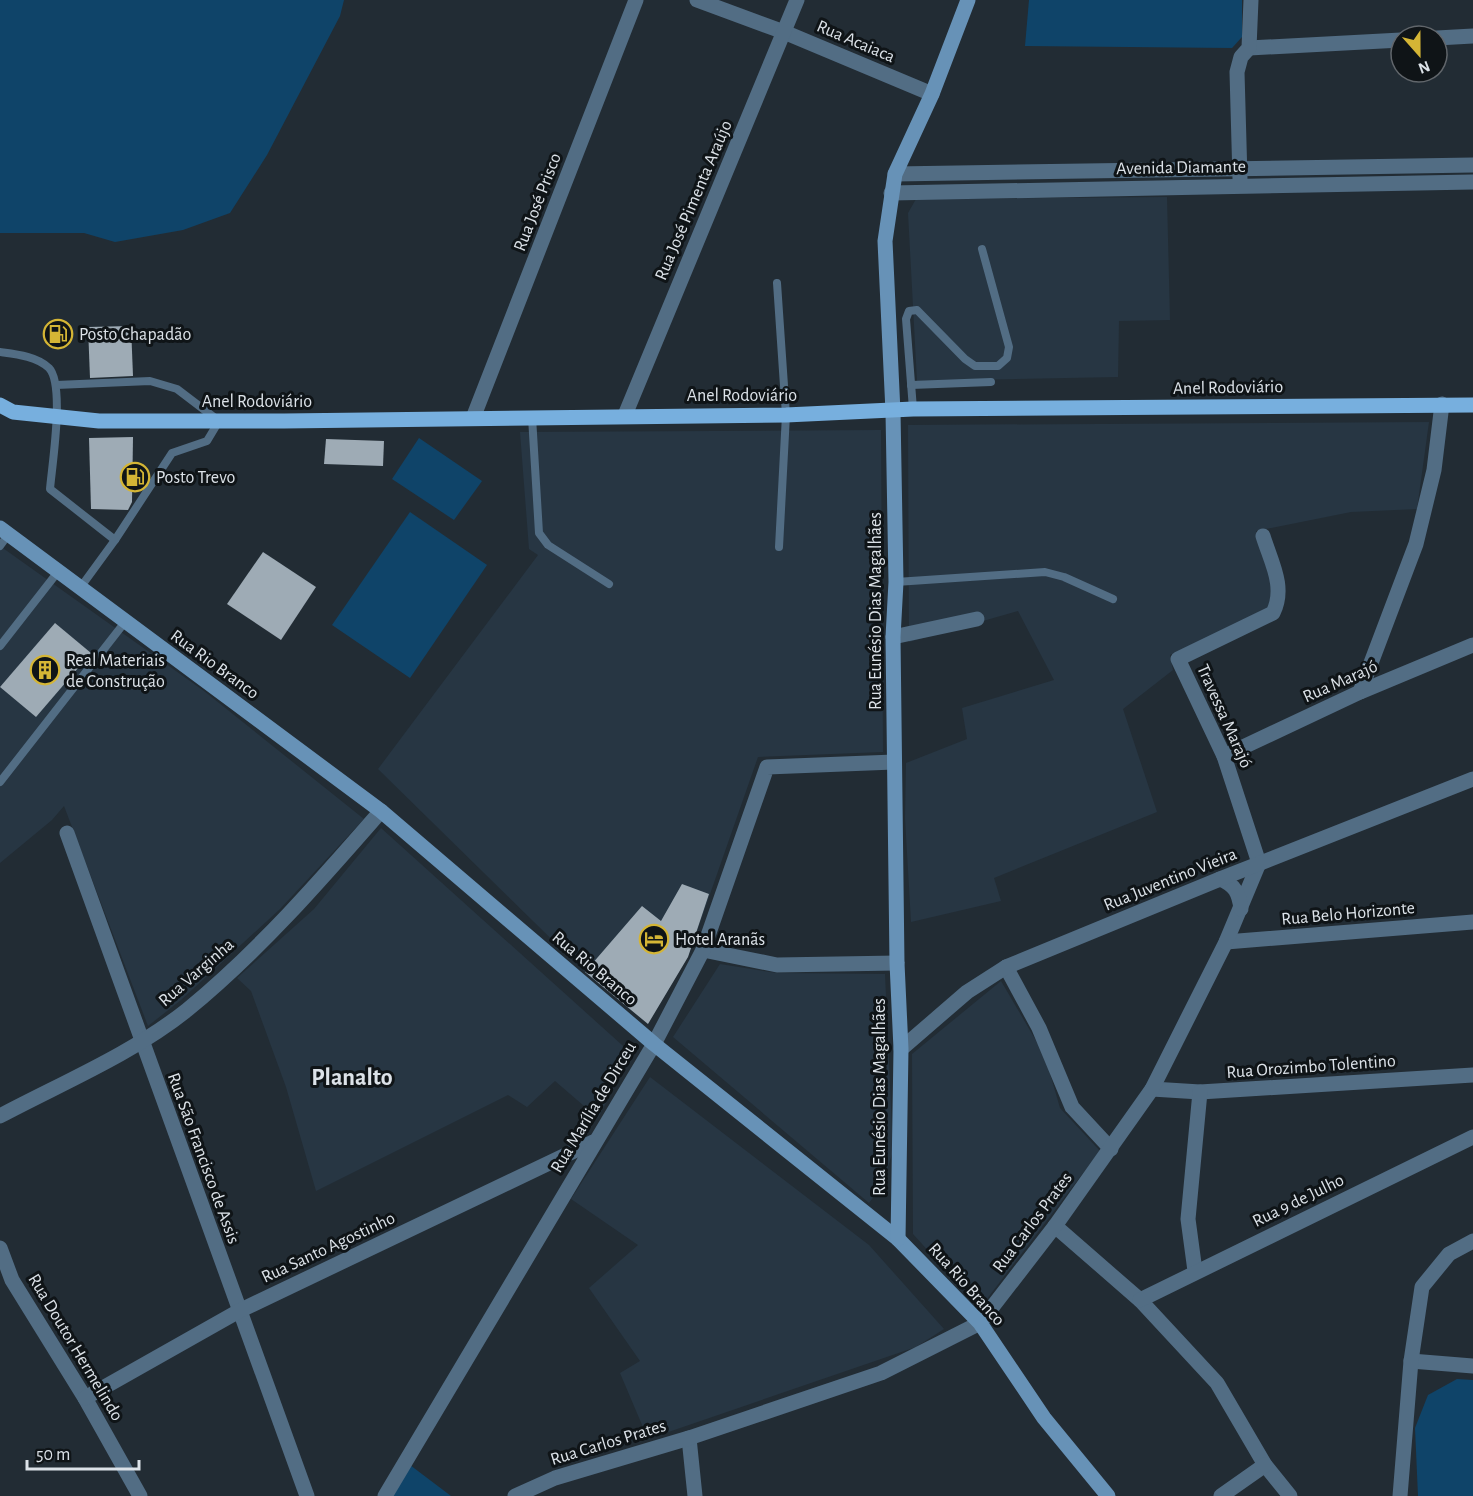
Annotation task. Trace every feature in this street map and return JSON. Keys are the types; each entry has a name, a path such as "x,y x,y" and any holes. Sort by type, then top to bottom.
{"main road":[{"name":"Rua Eunésio Dias Magalhães","path":"898,1239 901,1049 897,963 892,637 896,582 893,411 885,241 895,174 932,94 968,0"},
{"name":"Anel Rodoviário","path":"4,411 99,421 219,421 786,415 913,410 1473,405"},
{"name":"Rua Rio Branco","path":"3,536 125,622 381,811 654,1044 898,1239 980,1323 1044,1418 1108,1496"}],"street":[{"name":"Rua José Prisco","path":"472,418 636,0"},
{"name":"Rua Acaiaca","path":"697,0 784,32 932,94"},
{"name":"Rua José Pimenta Araújo","path":"625,415 797,0"},
{"path":"1240,178 1237,72 1241,57 1249,48 1251,0"},
{"path":"1449,37 1473,36"},
{"path":"1249,48 1389,41"},
{"name":"Avenida Diamante","path":"891,193 1473,165"},
{"name":"Avenida Diamante","path":"895,174 1473,182"},
{"path":"1360,692 1416,544 1434,470 1442,404"},
{"name":"Travessa Marajó","path":"1259,863 1224,756 1178,659 1273,613 1279,601 1280,588 1263,536"},
{"path":"892,637 977,619"},
{"name":"Rua Marajó","path":"1224,756 1360,692 1473,645"},
{"name":"Rua Marília de Dirceu","path":"385,1496 593,1142 654,1044 703,950 767,767 894,762"},
{"name":"Rua Juventino Vieira","path":"901,1049 967,992 1006,967 1259,863 1473,779"},
{"name":"Rua Varginha","path":"0,1116 141,1041 186,1011 295,910 381,811"},
{"name":"Rua São Francisco de Assis","path":"67,833 306,1496"},
{"name":"Rua Carlos Prates","path":"515,1496 555,1478 689,1438 881,1373 980,1323 1055,1226 1152,1089 1226,942 1259,863"},
{"path":"1220,879 1231,884 1239,895 1240,909"},
{"name":"Rua Belo Horizonte","path":"1226,942 1473,922"},
{"path":"703,950 777,965 897,963"},
{"path":"1006,967 1039,1028 1072,1107 1111,1149"},
{"name":"Rua Orozimbo Tolentino","path":"1152,1089 1200,1092 1473,1075"},
{"path":"1195,1271 1188,1219 1200,1092"},
{"name":"Rua 9 de Julho","path":"1140,1300 1195,1271 1473,1137"},
{"name":"Rua Santo Agostinho","path":"85,1398 239,1311 593,1142"},
{"path":"1055,1226 1140,1300 1217,1383 1265,1465 1290,1496"},
{"path":"1400,1496 1411,1361 1422,1287 1449,1254 1473,1241"},
{"name":"Rua Doutor Hermelindo","path":"0,1248 12,1280 85,1398 140,1496"},
{"path":"1411,1361 1473,1366"},
{"path":"689,1438 695,1496"},
{"path":"1221,1496 1265,1465"}],"lane":[{"path":"913,410 906,319 907,314 913,310 917,310 965,359 975,366 998,366 1007,358 1009,347 982,249"},
{"path":"777,283 786,415 778,547"},
{"path":"0,352 28,357 49,368 56,385 50,489 115,540"},
{"path":"56,385 150,381 177,389 219,421 207,441 172,453 115,540 79,589"},
{"path":"911,385 991,382"},
{"path":"532,417 539,533 548,545 609,584"},
{"path":"896,582 1045,572 1064,577 1113,599"},
{"path":"0,646 57,573"},
{"path":"0,782 125,622"}],"shaded area":[{"path":"0,0 344,0 340,16 267,155 230,213 183,230 115,242 84,233 0,233"},
{"path":"1029,0 1242,0 1242,37 1232,48 1025,46"},
{"path":"1167,197 1170,320 1119,321 1118,377 917,381 908,213 916,199"},
{"path":"1429,422 1417,509 1351,512 1256,531 1274,596 1268,610 1170,655 1173,670 1123,709 1157,812 994,878 1001,901 911,922 905,818 906,763 967,739 962,708 1054,680 1018,611 909,642 908,425"},
{"path":"881,430 883,752 758,757 688,957 648,1024 585,972 378,769 538,555 529,549 520,432"},
{"path":"419,438 482,481 454,520 392,479"},
{"path":"410,512 487,565 410,678 332,625"},
{"path":"0,546 204,691 364,819 280,909 181,1000 148,1026 64,806 52,820 0,863"},
{"path":"381,828 632,1054 598,1118 555,1081 527,1107 508,1095 316,1191 286,1087 251,991 237,978 314,909"},
{"path":"720,964 777,973 885,974 893,1151 882,1186 869,1203 673,1037"},
{"path":"1001,981 1045,1056 1060,1108 1100,1151 980,1308 913,1234 912,1054"},
{"path":"650,1077 869,1245 944,1329 916,1347 648,1439 620,1373 640,1361 589,1288 638,1245 571,1199"},
{"path":"1457,1379 1473,1380 1473,1496 1418,1496 1415,1428 1428,1395"},
{"path":"410,1465 451,1496 392,1496"}],"building":[{"path":"131,326 133,376 90,378 88,327"},
{"path":"133,437 132,502 128,510 91,509 89,438"},
{"path":"326,439 384,441 383,466 324,464"},
{"path":"263,552 316,587 281,640 227,604"},
{"name":"Real Materiais de Construção","path":"55,623 91,653 36,717 0,687"},
{"name":"Hotel Aranãs","path":"682,884 709,894 688,957 648,1024 585,972 642,906 661,921"}],"place":[{"name":"Posto Chapadão","path":"58,334"},
{"name":"Posto Trevo","path":"135,477"},
{"name":"Real Materiais de Construção","path":"45,670"},
{"name":"Hotel Aranãs","path":"654,939"}],"district":[{"name":"Planalto","path":"352,1077"}]}
